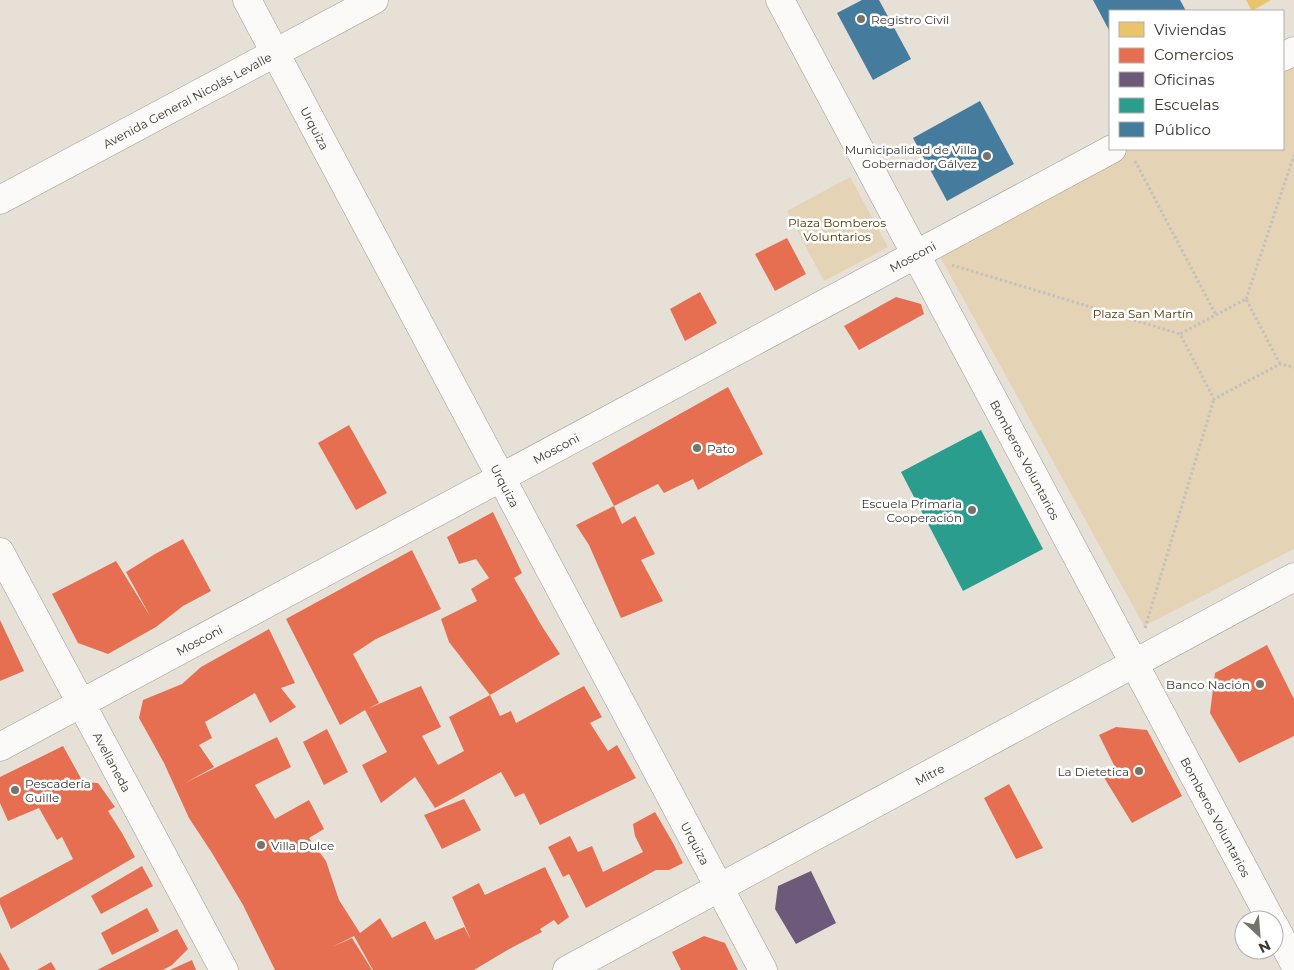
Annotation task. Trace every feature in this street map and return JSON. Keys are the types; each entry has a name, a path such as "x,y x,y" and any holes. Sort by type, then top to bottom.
{"street":[{"name":"Urquiza","path":"247,0 763,970"},
{"name":"Avenida General Nicolás Levalle","path":"0,200 374,0"},
{"name":"Bomberos Voluntarios","path":"780,0 1266,910"},
{"name":"Mosconi","path":"0,748 916,254 1122,153"},
{"name":"Avellaneda","path":"0,552 224,970"},
{"name":"Mitre","path":"567,970 1294,577"},
{"path":"1284,944 1294,963"}],"path":[{"path":"1122,153 1216,315"},
{"path":"916,254 1180,334 1246,299 1294,155"},
{"path":"1246,299 1280,364"},
{"path":"1134,663 1214,399 1180,334"},
{"path":"1214,399 1280,364 1294,367"}],"green space":[{"name":"Plaza San Martín","path":"1294,57 1294,549 1144,626 938,253 1125,150 1284,150 1284,62"},
{"name":"Plaza Bomberos Voluntarios","path":"850,177 888,247 824,281 787,211"}],"building: Viviendas":[{"path":"1246,0 1271,0 1254,10 1251,10"}],"building: Comercios":[{"path":"787,238 806,274 775,291 755,254"},
{"path":"700,292 717,323 685,341 670,309"},
{"path":"896,297 921,304 924,314 859,350 844,326"},
{"path":"728,387 763,454 698,490 693,479 664,493 658,484 614,506 592,463"},
{"path":"349,425 387,493 356,510 318,443"},
{"path":"614,506 622,524 635,516 655,554 641,560 663,601 621,618 589,545 576,525"},
{"path":"493,512 522,573 514,578 560,654 490,695 449,642 441,619 477,601 471,589 489,578 476,559 459,564 447,537"},
{"path":"183,539 211,591 183,606 156,627 108,654 78,643 52,594 116,561 150,616 126,572"},
{"path":"412,550 441,609 376,639 353,654 379,703 367,709 421,686 441,727 422,736 438,765 464,751 449,717 490,695 500,716 511,711 516,723 584,686 602,717 590,723 608,751 617,745 636,778 540,825 524,793 515,797 501,772 435,808 415,777 381,803 362,765 387,752 365,710 340,725 286,619"},
{"path":"0,620 24,671 0,681"},
{"path":"269,629 295,683 281,688 296,707 270,723 255,693 205,722 212,738 199,745 214,767 185,783 277,737 291,767 255,785 275,819 309,800 324,829 309,838 326,861 339,900 360,933 380,918 392,938 425,921 435,940 464,927 471,940 452,897 479,883 485,895 545,867 569,917 558,925 554,920 540,929 542,932 474,970 373,970 354,936 332,947 352,938 372,970 275,970 243,905 189,818 164,763 139,718 143,700 182,684 201,667"},
{"path":"1267,645 1294,699 1294,736 1239,763 1210,713 1215,673"},
{"name":"La Dietetica","path":"1116,727 1147,730 1182,796 1132,823 1103,776 1115,767 1099,735"},
{"path":"327,729 348,772 324,785 303,742"},
{"path":"63,746 83,782 98,783 115,807 108,811 135,857 11,929 0,904 0,898 73,859 62,837 57,840 39,808 8,821 0,803 0,777"},
{"path":"1009,784 1043,848 1016,859 984,798"},
{"path":"464,799 481,830 442,849 424,815"},
{"path":"655,812 683,863 669,870 656,870 586,908 569,874 563,877 548,847 570,836 578,852 592,846 603,872 643,852 635,836 633,824"},
{"path":"142,866 153,886 101,914 91,896"},
{"path":"147,908 159,931 112,955 101,933"},
{"path":"177,929 188,949 172,965 163,970 97,970"},
{"path":"704,936 725,943 738,970 681,970 672,952"},
{"path":"0,952 10,970 0,970"},
{"path":"192,960 196,970 170,970"},
{"path":"51,962 56,970 37,970"}],"building: Oficinas":[{"path":"811,871 836,923 796,944 775,909 778,886"}],"building: Escuelas":[{"name":"Escuela Primaria Cooperación","path":"981,430 1043,549 963,591 901,472"}],"building: Público":[{"path":"862,0 879,0 911,59 873,80 837,13"},
{"path":"1093,0 1180,0 1185,10 1109,10 1109,30"},
{"path":"980,101 1014,164 947,201 913,138"}],"place":[{"name":"Registro Civil","path":"861,19"},
{"name":"Municipalidad de Villa Gobernador Gálvez","path":"987,156"},
{"name":"Pato","path":"697,448"},
{"name":"Escuela Primaria Cooperación","path":"972,510"},
{"name":"Banco Nación","path":"1260,684"},
{"name":"La Dietetica","path":"1139,771"},
{"name":"Pescadería Guille","path":"15,790"},
{"name":"Villa Dulce","path":"261,845"}]}
